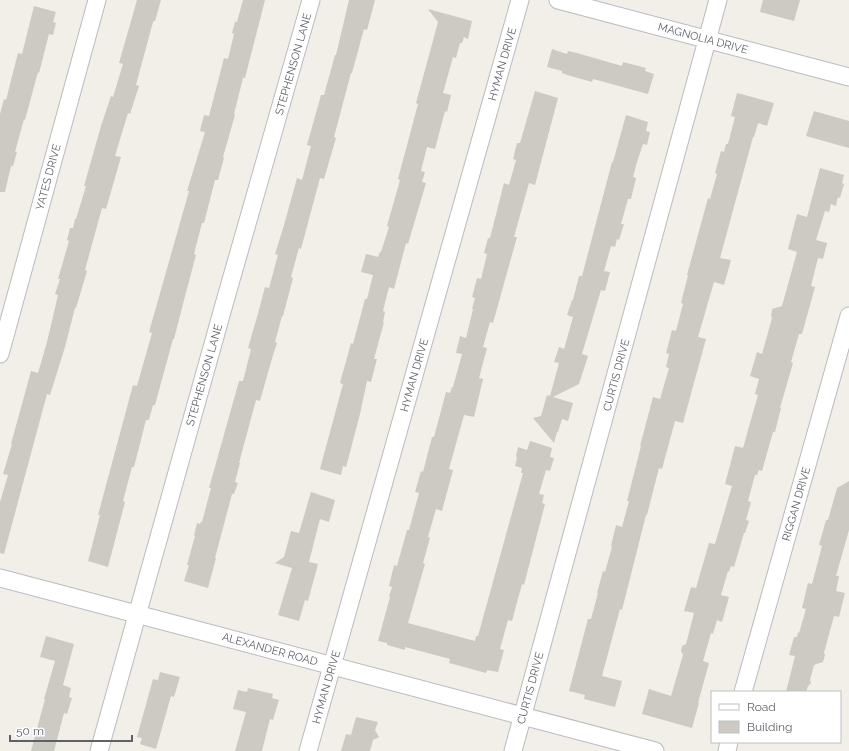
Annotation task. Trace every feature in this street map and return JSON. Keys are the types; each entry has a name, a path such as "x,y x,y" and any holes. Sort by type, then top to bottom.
{"street":[{"name":"YATES DRIVE","path":"0,354 97,0"},
{"name":"STEPHENSON LANE","path":"99,751 225,300 311,0"},
{"name":"HYMAN DRIVE","path":"308,751 520,0"},
{"name":"MAGNOLIA DRIVE","path":"558,0 849,77"},
{"name":"CURTIS DRIVE","path":"513,751 718,0"},
{"name":"RIGGAN DRIVE","path":"743,691 849,316"},
{"name":"ALEXANDER ROAD","path":"0,578 656,751"}],"building":[{"path":"137,0 161,0 155,21 153,22 136,85 139,86 130,114 128,113 115,156 121,157 106,209 102,208 85,270 87,271 75,308 65,347 50,395 47,394 4,554 0,553 0,502 8,475 3,474 31,371 38,373 47,342 58,295 55,294 60,279 58,279 69,241 67,240 70,228 73,228 76,219 101,126 111,96 113,97 123,64 119,63"},
{"path":"243,0 265,0 245,78 243,78 218,180 215,180 204,223 202,223 194,254 196,255 174,339 155,405 153,405 149,420 146,420 134,467 132,467 123,501 125,502 108,567 88,561 100,515 98,515 133,385 137,386 152,333 149,332 189,191 187,191 205,132 200,131 204,115 209,116 224,58 228,59 234,34 232,33 235,22 237,22"},
{"path":"349,0 375,0 367,30 364,29 351,73 334,137 336,138 324,179 320,178 301,249 299,248 291,277 293,278 275,342 277,343 260,401 256,400 239,463 235,482 238,483 234,494 232,494 208,588 184,581 189,565 187,565 197,523 200,524 202,522 211,488 209,488 239,381 243,381 251,349 248,348 265,287 269,288 278,255 275,254 297,178 302,180 311,146 307,145 321,95 324,95 336,55"},
{"path":"763,0 800,0 794,21 760,12"},
{"path":"34,6 56,12 53,22 56,23 53,35 49,34 25,120 24,119 15,152 17,152 13,166 11,166 5,192 0,192 0,114 4,99 6,100 18,53 22,54"},
{"path":"428,9 472,21 468,39 464,37 462,43 460,43 456,58 453,57 443,93 451,95 447,112 445,111 435,149 427,147 421,171 425,172 422,182 426,183 408,244 406,243 394,289 389,287 383,311 385,312 384,322 374,359 377,359 371,382 367,381 346,467 343,466 341,475 320,469 343,384 340,383 351,343 353,344 365,299 367,299 373,275 361,272 366,254 378,257 389,227 387,226 400,180 398,179 418,104 416,103 438,22"},
{"path":"552,49 567,54 568,51 577,53 622,66 623,62 646,68 645,71 654,74 648,94 593,79 592,82 567,75 562,73 562,71 547,67"},
{"path":"535,91 558,98 535,185 529,183 514,237 517,237 493,323 490,322 483,347 487,348 479,378 483,379 474,417 464,415 449,469 453,470 442,511 436,509 428,537 430,538 423,563 425,564 408,623 475,641 476,636 478,636 523,473 521,473 522,468 515,466 518,447 527,450 530,441 552,448 550,457 554,458 550,471 546,470 539,494 544,495 542,503 545,504 524,585 522,584 512,621 508,620 500,649 504,650 498,672 487,670 486,673 449,663 450,659 405,647 405,650 378,641 390,597 392,587 389,586 394,565 397,566 407,530 409,530 419,493 415,492 421,471 423,472 432,437 434,437 446,392 450,393 453,387 462,354 456,353 460,336 466,338 475,298 472,297 477,278 481,279 487,254 484,253 488,238 490,238 504,183 509,185 516,160 513,159 517,143 520,143"},
{"path":"737,93 774,103 767,126 758,123 753,137 720,258 731,260 724,285 714,282 698,337 706,339 683,423 675,421 662,469 659,468 622,610 620,609 602,676 622,681 615,707 584,699 585,695 569,691 588,619 591,619 603,571 605,572 616,525 622,527 640,446 653,397 660,399 669,368 666,367 669,354 666,353 672,330 676,331 683,304 681,303 687,275 708,198 710,199 717,174 715,173 721,151 724,152 726,144 728,144 735,117 731,116"},
{"path":"814,111 849,121 849,148 806,136"},
{"path":"626,115 648,122 646,131 650,132 647,145 643,144 637,162 633,177 636,178 631,199 628,199 621,224 624,224 619,240 617,239 615,247 611,246 604,271 610,272 605,291 601,290 582,354 588,356 579,384 553,397 573,403 568,421 562,419 554,443 533,418 541,416 547,395 550,396 559,363 554,362 559,347 564,349 573,317 567,315 573,300 579,276 582,276"},
{"path":"820,168 844,175 842,183 844,184 836,206 831,204 829,212 825,211 816,240 827,243 823,259 818,258 811,286 815,287 802,334 799,334 791,362 793,363 780,408 775,432 773,432 762,471 759,470 757,475 755,475 748,501 751,502 746,520 749,521 734,567 731,566 729,572 728,571 721,595 729,597 722,622 717,620 713,634 711,633 703,661 709,663 692,728 642,714 649,689 671,696 683,655 681,651 682,646 686,644 694,613 684,611 691,587 696,588 709,543 715,544 732,486 725,484 735,446 743,448 758,395 755,394 759,379 750,376 757,352 762,354 772,318 772,309 782,306 797,252 788,249 797,214 807,217"},
{"path":"849,481 849,530 836,576 839,576 836,591 845,593 839,617 834,616 823,662 814,665 810,680 811,683 806,691 786,691 795,656 789,655 794,637 797,637 798,632 799,633 806,609 802,608 808,583 812,584 822,546 819,545 837,488"},
{"path":"311,492 335,500 329,522 320,519 309,562 318,564 308,601 305,600 299,621 278,615 292,568 275,563 284,557 291,531 299,533"},
{"path":"46,636 74,644 63,685 71,688 69,697 72,698 67,714 64,713 54,751 31,751 55,661 40,657"},
{"path":"160,672 180,677 174,697 171,696 156,749 140,744 142,738 137,737 153,679 158,680"},
{"path":"248,688 273,694 272,698 279,700 273,720 270,719 262,751 235,751 246,712 233,709 238,690 247,692"},
{"path":"356,717 378,722 375,730 379,737 373,740 370,751 341,751 346,734 351,735"}]}
